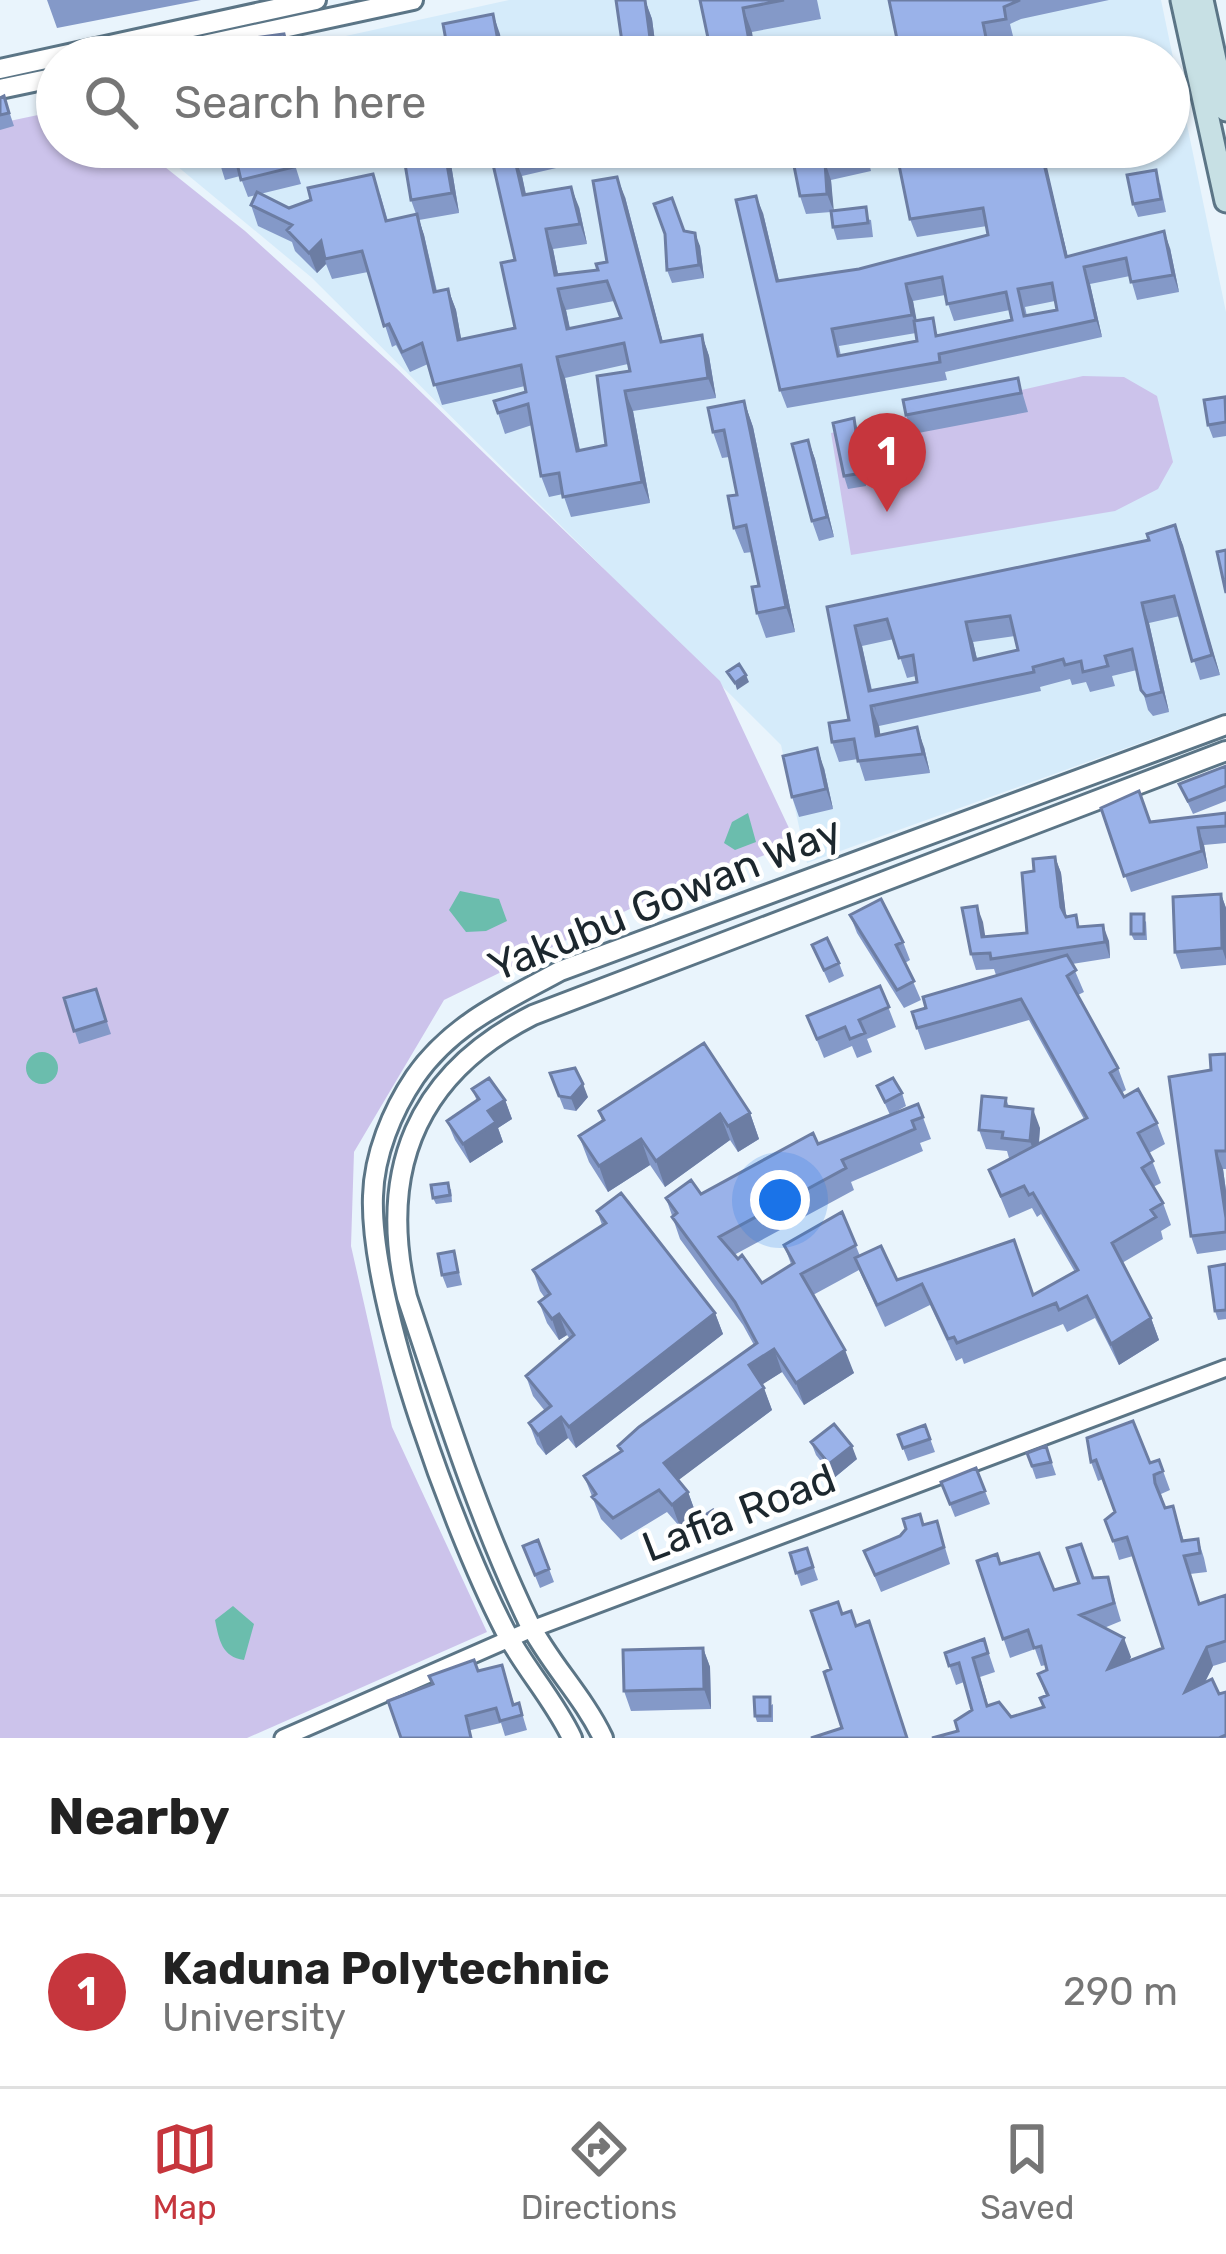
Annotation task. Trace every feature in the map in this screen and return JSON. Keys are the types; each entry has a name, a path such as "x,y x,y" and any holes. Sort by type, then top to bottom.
{"main road":[{"path":"1183,0 1226,201"},
{"path":"1202,0 1226,110"}],"street":[{"path":"157,36 316,0"},
{"path":"201,36 252,16 412,0"},
{"path":"0,69 36,61"},
{"path":"0,89 36,81"},
{"name":"Yakubu Gowan Way","path":"572,1738 510,1639 457,1515 385,1301 374,1226 378,1157 415,1077 470,1018 560,971 1226,725"},
{"name":"Yakubu Gowan Way","path":"603,1738 585,1700 532,1629 477,1511 407,1297 399,1262 397,1194 415,1124 439,1087 488,1037 615,981 1226,751"},
{"path":"737,907 748,932"},
{"name":"Lafia Road","path":"283,1738 532,1629 1226,1368"}],"shaded area":[{"path":"509,0 1161,0 1168,36 346,36"},
{"path":"36,115 36,168 166,168 245,231 396,368 720,681 796,843 648,900 444,1000 354,1152 351,1246 392,1427 487,1632 247,1738 0,1738 0,123"},
{"path":"1190,139 1226,312 1226,712 807,863 781,745 311,277 179,168 1190,168"},
{"path":"1083,376 1124,377 1157,396 1173,462 1158,489 1115,511 851,555 831,433"},
{"path":"748,813 756,842 735,850 724,843 732,822"},
{"path":"460,891 499,899 507,921 486,931 466,932 449,910"},
{"path":"42,1052 53,1057 58,1068 53,1079 42,1084 31,1079 26,1068 31,1057"},
{"path":"233,1606 254,1624 244,1660 226,1651 216,1627 215,1620"}],"building":[{"path":"616,0 645,0 650,36 621,36"},
{"path":"700,0 784,0 743,8 748,36 708,36"},
{"path":"889,0 1020,0 1004,7 1006,19 983,23 986,36 896,36"},
{"path":"493,14 497,36 445,36 443,24"},
{"path":"4,96 9,113 0,115 0,98"},
{"path":"238,168 290,168 241,180"},
{"path":"406,168 448,168 452,193 411,200"},
{"path":"494,168 517,168 523,195 571,187 580,224 546,229 555,275 598,270 596,264 607,262 593,181 617,177 661,342 702,335 708,378 625,391 642,482 563,497 559,473 541,476 528,404 498,413 494,401 526,392 521,365 434,385 422,343 402,352 389,324 384,326 362,251 325,259 321,241 309,253 287,230 292,225 251,205 257,192 289,208 311,200 308,188 373,174 386,221 417,214 434,292 448,289 458,340 515,328 501,263 515,260","holes":["607,281 621,318 567,329 558,289","624,343 630,371 597,376 606,445 577,451 557,357"]},
{"path":"794,168 825,168 827,194 800,196"},
{"path":"900,168 1045,168 1066,257 1164,231 1173,275 1131,282 1126,258 1084,267 1096,320 939,354 940,362 780,390 736,200 756,196 777,281 859,269 988,235 983,208 910,219","holes":["942,277 947,304 1006,292 1012,320 936,336 933,318 914,321 917,341 838,356 832,329 912,315 906,284","1052,283 1057,310 1024,316 1018,289"]},
{"path":"1156,170 1161,199 1133,204 1127,175"},
{"path":"672,198 684,231 695,233 699,265 667,270 665,234 654,204"},
{"path":"866,207 868,223 833,227 831,211"},
{"path":"1018,378 1021,393 906,415 903,400"},
{"path":"1225,397 1226,422 1208,425 1204,400"},
{"path":"744,401 786,607 757,613 752,587 759,586 746,525 734,528 728,496 737,495 724,430 713,432 708,408"},
{"path":"854,418 862,473 844,476 833,423"},
{"path":"808,440 827,517 812,521 792,444"},
{"path":"1175,525 1212,655 1192,661 1174,596 1142,603 1162,692 1146,696 1141,690 1132,649 1105,656 1108,666 1083,672 1081,661 1065,665 1063,659 1033,667 1034,672 871,706 876,736 917,727 923,754 858,761 854,739 832,742 829,723 849,720 827,607 1149,540 1147,534","holes":["1010,616 1018,650 974,660 966,622","887,619 899,658 913,655 917,682 869,691 855,626"]},
{"path":"1226,550 1226,593 1217,552"},
{"path":"739,664 746,675 735,683 727,672"},
{"path":"817,748 826,789 792,797 783,756"},
{"path":"1226,766 1226,786 1188,801 1179,784"},
{"path":"1139,791 1150,822 1226,813 1226,826 1198,828 1202,851 1124,876 1101,808"},
{"path":"1055,857 1066,917 1076,915 1078,927 1103,925 1105,942 991,959 990,953 971,954 962,908 977,906 982,937 1027,933 1022,873 1034,871 1033,859"},
{"path":"1221,894 1222,948 1175,952 1173,897"},
{"path":"881,899 903,942 896,945 914,981 897,990 850,915"},
{"path":"1131,914 1144,914 1144,934 1131,934"},
{"path":"827,938 839,963 824,970 812,945"},
{"path":"1067,955 1076,970 1067,976 1118,1068 1110,1073 1124,1097 1138,1089 1157,1123 1138,1133 1153,1161 1142,1168 1163,1203 1151,1210 1156,1217 1112,1243 1151,1318 1111,1344 1087,1296 1059,1310 1056,1303 957,1343 954,1337 948,1339 922,1284 877,1305 855,1258 881,1246 897,1280 1014,1240 1033,1295 1078,1270 1033,1193 1029,1195 1024,1186 1001,1196 989,1170 1087,1118 1021,999 917,1028 912,1012 926,1008 923,997"},
{"path":"880,986 889,1007 859,1020 865,1033 850,1039 845,1027 817,1039 807,1016"},
{"path":"96,989 106,1021 74,1031 64,998"},
{"path":"704,1043 750,1113 728,1126 720,1114 656,1161 641,1139 599,1166 579,1136 604,1120 599,1111"},
{"path":"1226,1054 1226,1151 1216,1151 1226,1232 1191,1236 1169,1077 1211,1070 1210,1055"},
{"path":"575,1068 583,1084 571,1098 559,1096 550,1073"},
{"path":"489,1078 505,1100 488,1111 496,1122 463,1144 447,1121 479,1099 472,1089"},
{"path":"893,1078 902,1093 885,1102 877,1086"},
{"path":"982,1096 1006,1098 1005,1106 1033,1109 1030,1141 979,1130"},
{"path":"918,1104 923,1117 912,1121 915,1129 842,1160 846,1168 719,1237 738,1259 742,1255 762,1283 794,1263 784,1245 842,1212 856,1245 801,1274 845,1350 796,1383 774,1349 749,1365 764,1388 664,1463 688,1492 672,1505 659,1490 613,1518 592,1497 596,1494 584,1476 622,1451 618,1446 639,1427 757,1343 735,1302 672,1217 677,1213 666,1198 691,1180 701,1194 813,1133 818,1144"},
{"path":"448,1183 450,1195 433,1198 431,1185"},
{"path":"621,1193 715,1313 569,1427 561,1417 538,1435 529,1423 551,1406 526,1376 574,1335 559,1314 552,1319 539,1302 550,1294 533,1270 606,1223 597,1211"},
{"path":"454,1251 458,1272 442,1275 438,1254"},
{"path":"1226,1264 1226,1310 1215,1311 1209,1267"},
{"path":"1133,1421 1150,1463 1159,1460 1163,1471 1154,1475 1155,1483 1165,1508 1173,1506 1182,1541 1198,1539 1200,1553 1184,1556 1199,1604 1226,1595 1226,1641 1207,1647 1185,1692 1212,1679 1219,1694 1226,1692 1226,1735 932,1738 958,1731 955,1721 972,1710 959,1663 949,1666 945,1653 984,1639 988,1653 973,1658 987,1706 999,1702 1011,1717 1044,1707 1040,1698 1048,1695 1038,1674 1047,1670 1041,1646 1034,1648 1028,1630 1003,1639 977,1561 997,1554 1000,1564 1039,1553 1054,1590 1079,1583 1067,1548 1081,1544 1093,1578 1108,1577 1114,1603 1080,1615 1124,1638 1108,1669 1163,1648 1127,1537 1113,1541 1105,1520 1115,1512 1096,1460 1091,1462 1087,1438"},
{"path":"834,1424 852,1446 829,1464 811,1442"},
{"path":"925,1425 930,1439 903,1448 898,1435"},
{"path":"1046,1446 1051,1462 1032,1466 1027,1453"},
{"path":"976,1468 985,1491 950,1504 941,1482"},
{"path":"713,1510 720,1521 704,1532 696,1521"},
{"path":"920,1514 923,1525 937,1521 944,1547 875,1575 864,1551 900,1536 906,1529 903,1519"},
{"path":"538,1540 549,1569 535,1575 523,1546"},
{"path":"807,1548 813,1567 796,1573 790,1553"},
{"path":"838,1602 842,1614 851,1611 856,1626 869,1621 907,1738 811,1738 842,1728 824,1672 831,1669 811,1611"},
{"path":"703,1648 704,1689 624,1691 623,1650"},
{"path":"474,1660 478,1671 502,1665 513,1705 519,1703 522,1715 500,1721 496,1708 466,1716 471,1738 401,1738 388,1701 433,1684 429,1676"},
{"path":"754,1697 770,1697 770,1716 755,1716"}],"place":[{"name":"Kaduna Polytechnic","path":"887,512"}]}
